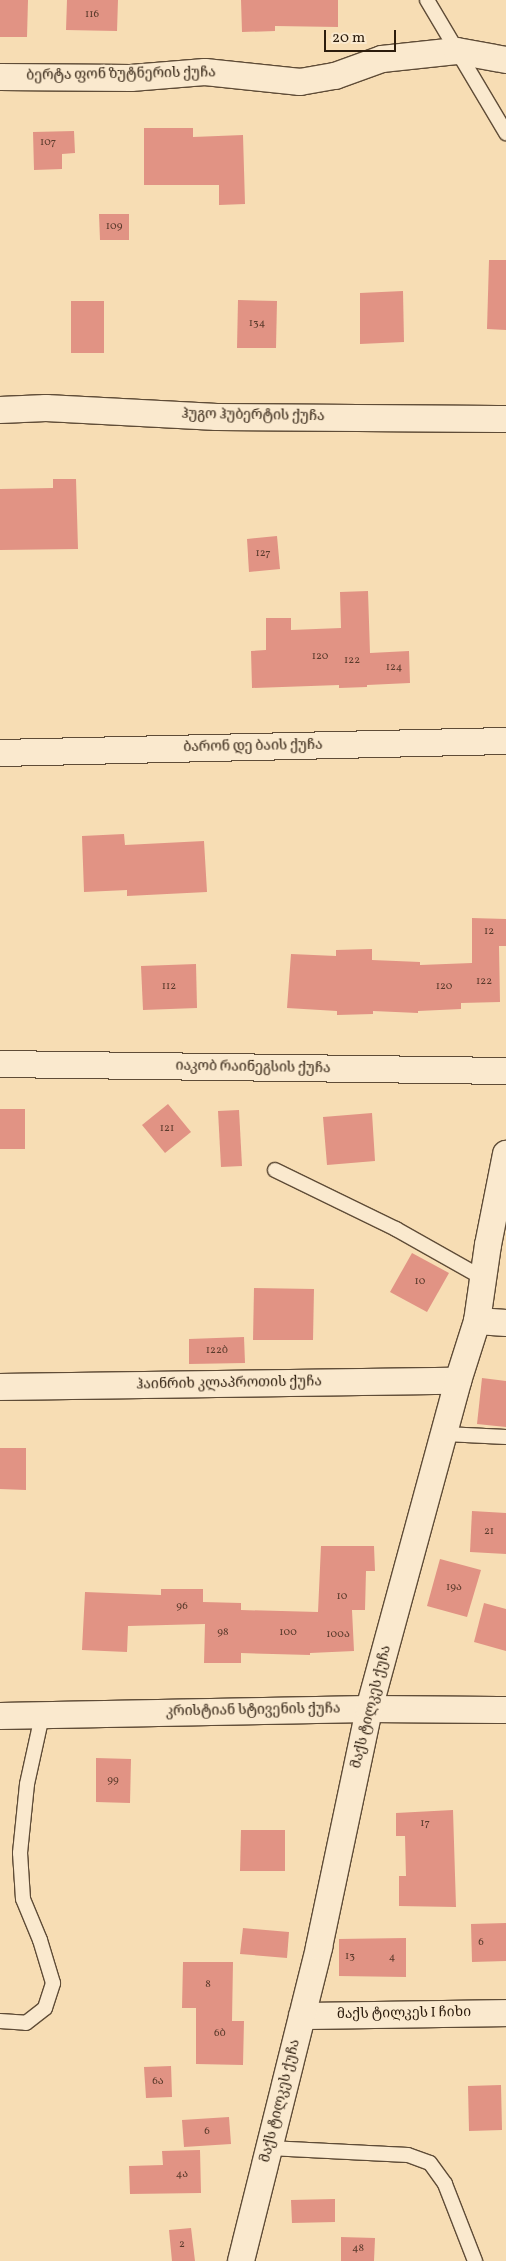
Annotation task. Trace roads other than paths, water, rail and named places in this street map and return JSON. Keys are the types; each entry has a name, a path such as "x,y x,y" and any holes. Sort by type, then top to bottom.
{"street":[{"name":"ბერტა ფონ ზუტნერის ქუჩა","path":"0,77 131,78 204,72 300,82 335,76 382,59 457,51 506,60"},
{"name":"ჰუგო ჰუბერტის ქუჩა","path":"0,410 46,408 217,417 506,419"},
{"name":"ბარონ დე ბაის ქუჩა","path":"0,753 506,740"},
{"name":"იაკობ რაინეგსის ქუჩა","path":"0,1064 506,1071"},
{"name":"მაქს ტილკეს ქუჩა","path":"241,2261 319,1947 369,1709 458,1382 477,1321 483,1278 497,1240 506,1154"},
{"path":"477,1321 506,1323"},
{"name":"ჰაინრიხ კლაპროთის ქუჩა","path":"0,1387 458,1382"},
{"name":"კრისტიან სტივენის ქუჩა","path":"0,1716 369,1709 506,1710"},
{"name":"მაქს ტილკეს I ჩიხი","path":"302,2016 506,2013"}],"lane":[{"path":"427,0 506,133"},
{"path":"275,1170 396,1229 483,1278"},
{"path":"445,1434 506,1437"},
{"path":"0,2020 26,2023 46,2008 53,1983 40,1940 23,1899 20,1853 27,1784 42,1716"},
{"path":"269,2148 408,2155 430,2163 446,2184 475,2261"}]}
